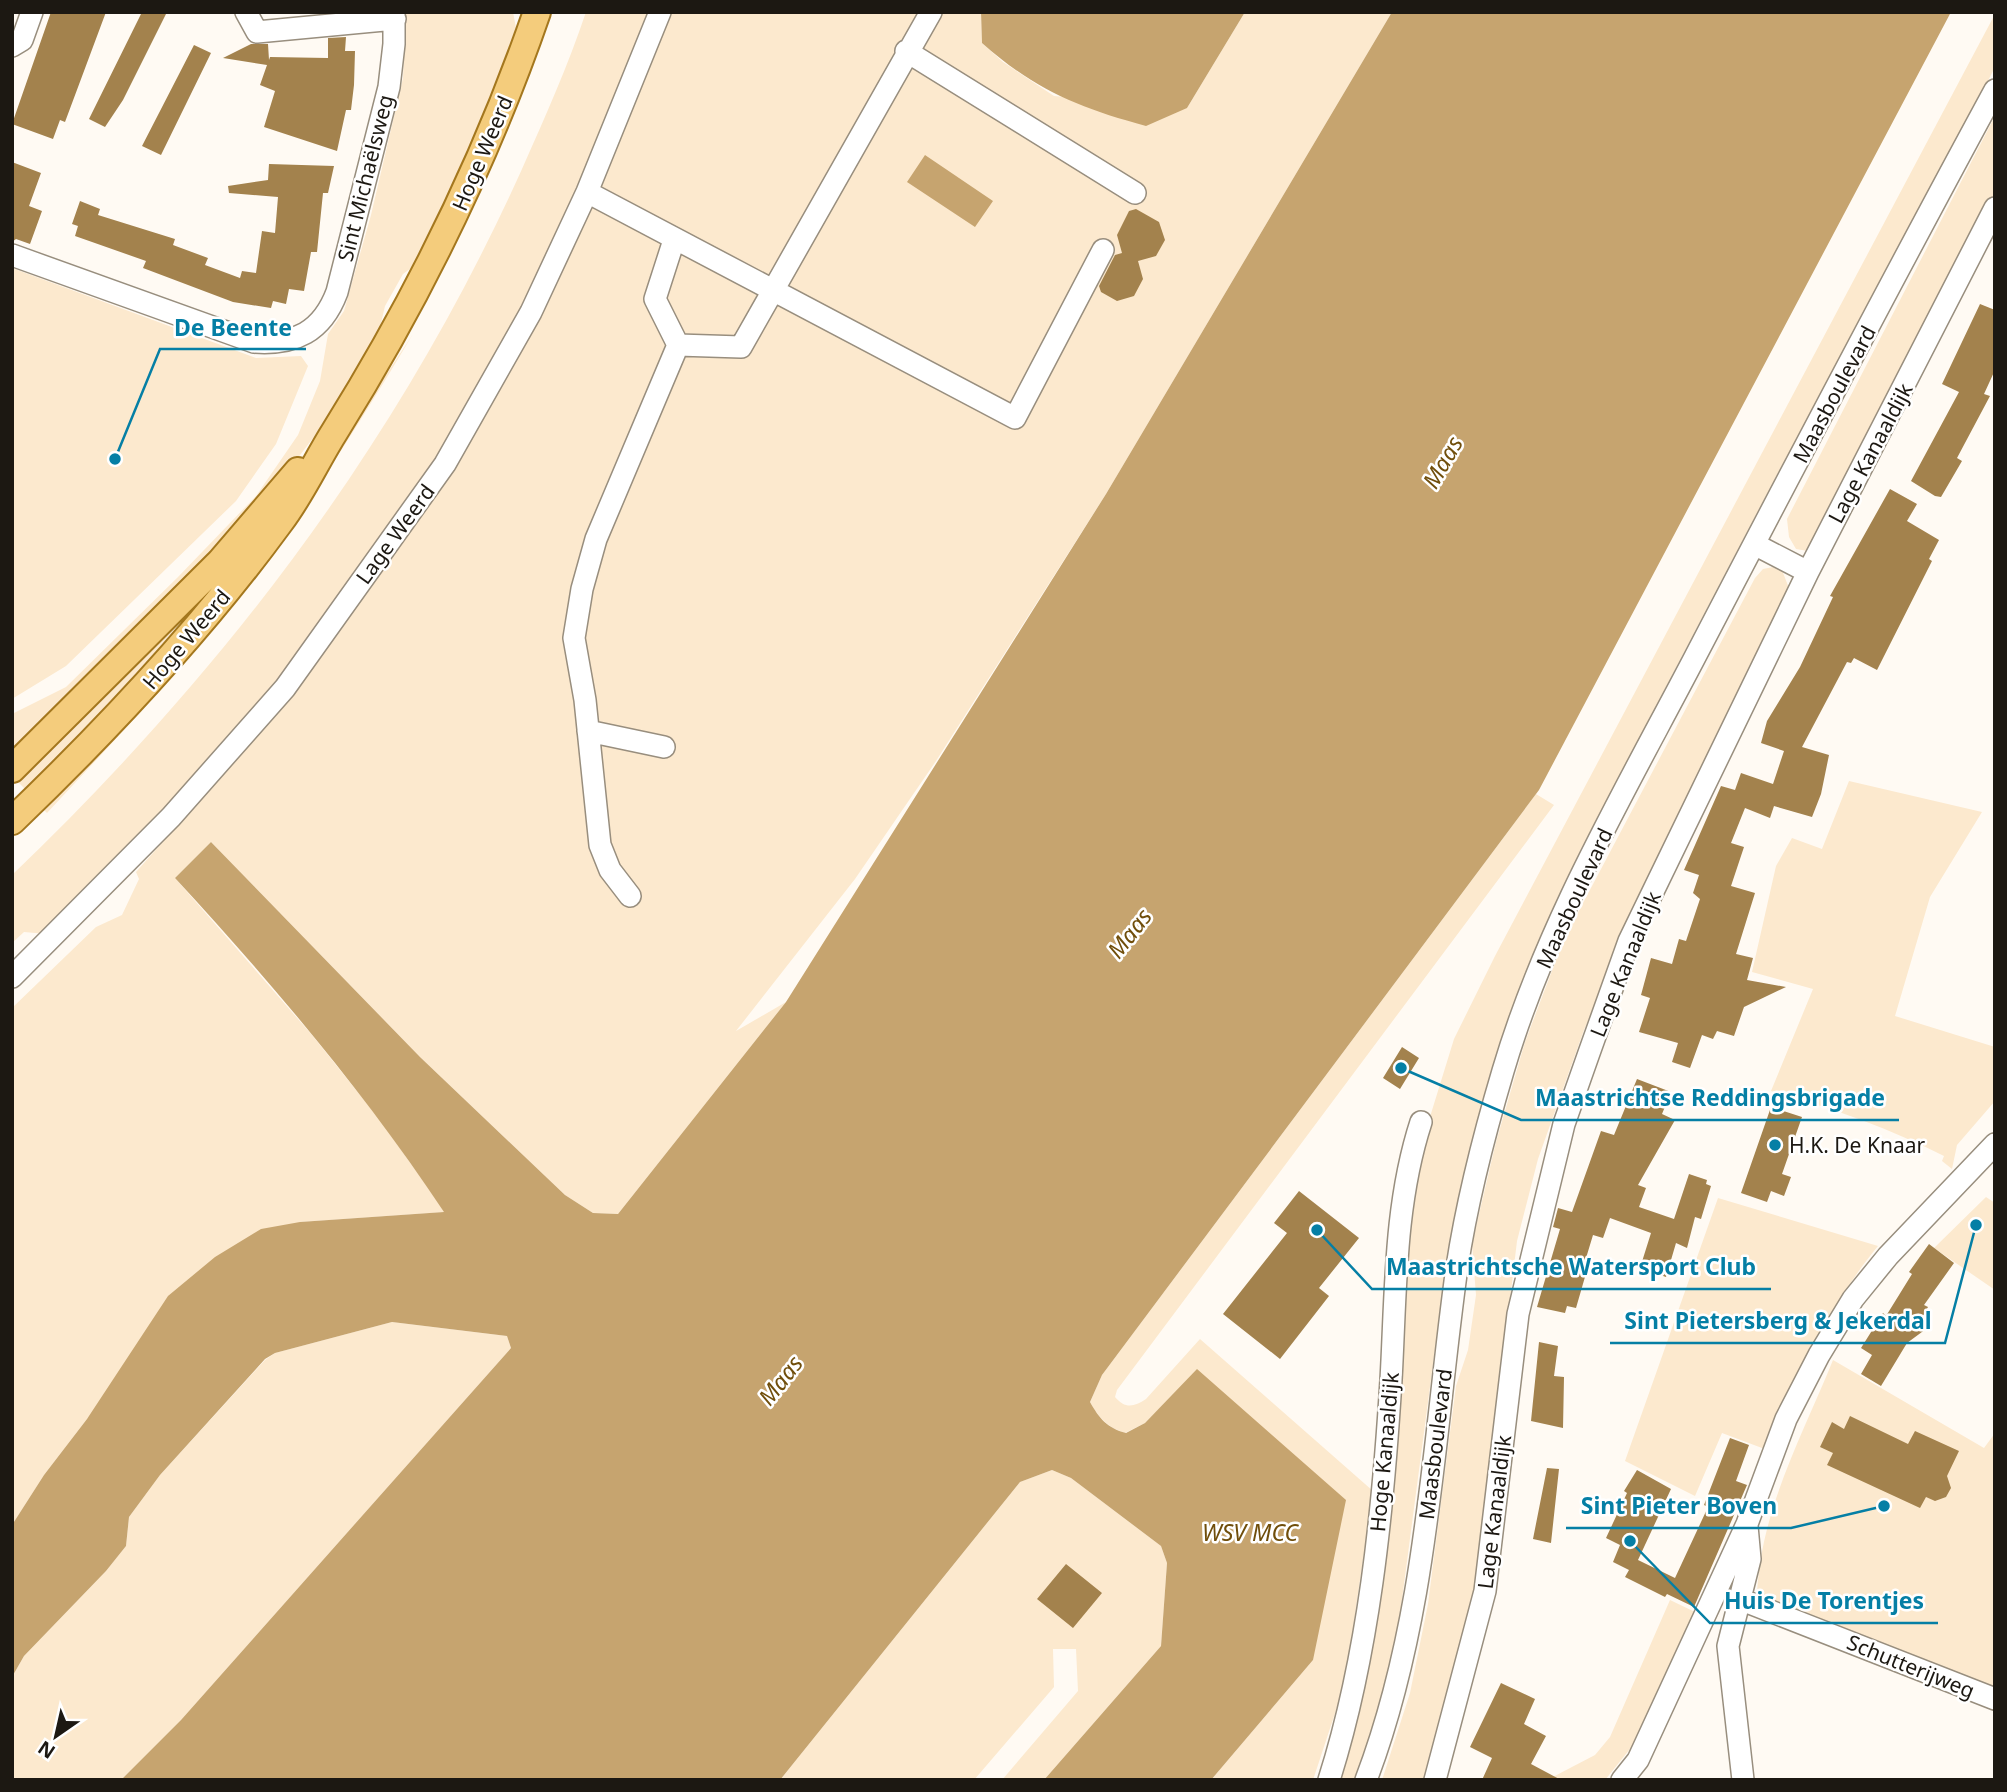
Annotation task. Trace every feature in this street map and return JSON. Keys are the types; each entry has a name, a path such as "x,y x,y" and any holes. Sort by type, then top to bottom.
{"main road":[{"name":"Hoge Weerd","path":"12,821 141,692 206,617 301,492 333,434 377,365 450,227 489,142 537,12"},
{"name":"Hoge Weerd","path":"12,769 220,562 333,434"}],"street":[{"path":"12,46 22,40 32,12"},
{"path":"246,12 257,32 395,16"},
{"name":"Lage Weerd","path":"12,977 171,817 285,688 445,464 531,312 587,192 660,12"},
{"path":"678,345 741,347 906,51 931,12"},
{"name":"Sint Michaëlsweg","path":"12,255 254,342 279,343 307,334 321,321 337,292 389,87 395,16"},
{"path":"906,51 1135,193"},
{"name":"Maasboulevard","path":"1366,1780 1384,1732 1402,1665 1415,1591 1458,1265 1474,1181 1504,1066 1539,970 1585,869 1995,90"},
{"path":"587,192 1014,418 1103,250"},
{"name":"Lage Kanaaldijk","path":"1435,1780 1485,1591 1518,1314 1564,1124 1629,941 1808,572 1995,208"},
{"path":"630,896 610,870 600,845 589,731 574,638 582,589 613,495 678,345 655,299 674,240"},
{"path":"1754,544 1808,572"},
{"path":"589,731 664,747"},
{"name":"Hoge Kanaaldijk","path":"1329,1780 1343,1733 1360,1650 1382,1495 1399,1221 1413,1148 1422,1122"},
{"path":"1622,1780 1638,1760 1747,1524 1786,1419 1853,1299 1919,1221 1995,1144"},
{"path":"1743,1780 1728,1646 1742,1600 1750,1559 1747,1524"},
{"name":"Schutterijweg","path":"1742,1600 1995,1699"}],"shaded area":[{"path":"406,12 513,12 517,33 466,163 418,263 403,274 385,306 377,340 330,416 264,502 12,759 12,714 66,687 256,496 298,435 320,381 328,334 344,311 371,215 403,78"},
{"path":"586,12 981,12 982,43 1003,62 1054,96 1187,108 1245,12 1392,12 1106,494 936,761 855,879 736,1031 786,1002 618,1214 593,1213 565,1195 420,1057 211,842 175,878 312,1035 380,1120 445,1212 300,1222 87,1419 44,1475 12,1525 12,1008 96,927 122,915 139,879 136,872 184,818 47,934 24,932 12,943 12,875 90,797 165,716 235,633 302,547 363,457 421,365 474,269 539,130"},
{"path":"1995,14 1995,67 1937,182 1780,469 1581,849 1524,978 1504,1033 1460,1192 1448,1250 1394,1660 1358,1780 1329,1780 1342,1739 1408,1212 1421,1146 1454,1039 1495,956"},
{"path":"1995,116 1995,215 1808,551 1796,549 1789,537 1787,519"},
{"path":"12,268 256,358 301,356 308,366 276,444 236,501 66,666 12,699"},
{"path":"413,334 323,478 250,581 182,666 47,813 40,806 293,516"},
{"path":"1773,567 1782,570 1790,591 1617,953 1584,1030 1538,1159 1517,1241 1474,1600 1429,1780 1382,1780 1410,1693 1428,1604 1456,1386 1468,1350 1476,1295 1472,1244 1496,1142 1525,1042 1564,939 1755,578 1763,569"},
{"path":"199,601 49,776 31,795 14,778"},
{"path":"1849,781 1982,812 1930,897 1895,1016 1995,1047 1995,1101 1957,1145 1952,1169 1942,1161 1944,1156 1902,1136 1771,1091 1813,989 1752,972 1776,866 1792,838 1822,849"},
{"path":"1536,794 1554,805 1117,1390 1115,1397 1122,1404 1130,1406 1142,1402 1200,1339 1373,1491 1345,1683 1313,1780 1211,1780 1313,1660 1197,1370 1145,1423 1125,1433 1104,1421 1090,1402 1102,1375"},
{"path":"1986,1197 1995,1203 1995,1290 1934,1248"},
{"path":"1718,1198 1878,1246 1829,1319 1770,1451 1722,1433 1695,1496 1625,1461"},
{"path":"392,1322 507,1336 511,1348 181,1720 121,1780 12,1780 12,1677 24,1656 106,1571 126,1546 129,1517 160,1475 265,1360 275,1353"},
{"path":"1833,1360 1984,1448 1995,1433 1995,1689 1757,1594 1766,1532 1775,1503 1796,1445"},
{"path":"1052,1470 1071,1478 1161,1546 1167,1563 1161,1646 1044,1780 1002,1780 1078,1691 1076,1649 1053,1649 1054,1687 974,1780 780,1780 1020,1482"},
{"path":"1670,1600 1695,1612 1634,1744 1605,1780 1547,1780 1595,1755 1610,1737"}],"water":[{"path":"981,12 1245,12 1187,108 1146,126 1079,104 1021,73 982,43"},
{"path":"1392,12 1951,12 1539,790 1102,1375 1090,1402 1104,1422 1126,1433 1145,1423 1197,1369 1346,1500 1313,1660 1211,1780 1044,1780 1161,1646 1167,1563 1161,1546 1071,1478 1052,1470 1020,1482 780,1780 121,1780 181,1720 511,1348 507,1336 392,1322 275,1353 265,1359 160,1475 129,1517 126,1546 106,1571 24,1656 12,1677 12,1525 44,1475 87,1419 168,1296 215,1257 261,1229 300,1222 444,1212 350,1082 247,958 175,878 211,842 420,1057 565,1195 593,1213 618,1214 786,1002 1106,494"},
{"path":"925,155 993,201 975,227 907,182"}],"building":[{"path":"51,12 106,12 65,122 60,120 53,139 12,124"},
{"path":"142,12 167,12 123,100 105,127 89,119"},
{"path":"346,37 345,51 355,51 354,85 351,110 346,110 337,151 264,127 275,91 260,85 267,65 223,58 251,44 268,44 269,60 270,57 328,58 328,38"},
{"path":"194,45 211,53 161,155 142,146"},
{"path":"12,162 41,173 29,206 42,211 30,244 16,239 12,242"},
{"path":"269,164 334,166 328,193 323,193 317,252 311,252 304,291 289,289 286,304 273,301 271,308 233,302 143,268 146,261 75,236 78,226 72,224 80,201 100,209 98,215 175,239 173,245 208,258 205,265 240,278 242,271 256,273 262,231 275,233 278,197 229,193 228,186 268,180"},
{"path":"1136,209 1159,222 1165,240 1156,256 1138,261 1143,279 1134,296 1117,301 1101,292 1099,286 1115,255 1122,253 1117,235 1129,211"},
{"path":"1980,304 1995,310 1995,370 1984,394 1990,396 1957,458 1962,461 1941,497 1935,496 1911,481 1959,392 1942,384"},
{"path":"1890,489 1917,504 1907,521 1939,540 1929,559 1932,561 1877,670 1854,658 1851,663 1847,662 1802,747 1829,755 1821,794 1812,817 1774,806 1770,818 1745,808 1731,843 1744,847 1731,886 1755,893 1736,954 1753,958 1747,980 1786,987 1744,1007 1734,1036 1717,1031 1713,1039 1702,1035 1690,1068 1672,1062 1678,1043 1639,1032 1650,998 1641,995 1651,958 1672,964 1679,939 1686,941 1700,899 1693,893 1699,875 1684,870 1721,786 1735,790 1741,773 1773,784 1784,751 1761,743 1767,721 1800,667 1833,597 1830,596"},
{"path":"1402,1047 1419,1058 1400,1089 1383,1078"},
{"path":"1637,1079 1671,1092 1662,1114 1675,1120 1638,1185 1646,1188 1639,1207 1674,1219 1689,1174 1707,1180 1706,1184 1711,1186 1701,1219 1695,1217 1687,1248 1676,1243 1666,1277 1640,1268 1651,1233 1610,1218 1603,1238 1593,1235 1583,1268 1587,1270 1576,1308 1567,1306 1565,1313 1537,1307 1560,1229 1553,1227 1558,1208 1572,1212 1601,1131 1614,1135"},
{"name":"H.K. De Knaar","path":"1771,1107 1802,1117 1782,1174 1791,1177 1784,1196 1771,1191 1767,1202 1741,1193"},
{"path":"1299,1191 1359,1238 1319,1288 1329,1296 1280,1359 1223,1314 1287,1233 1274,1223"},
{"path":"1929,1244 1954,1263 1924,1305 1928,1307 1918,1325 1926,1329 1907,1343 1881,1386 1861,1374 1872,1355 1861,1348 1883,1313 1886,1316 1912,1274 1909,1272"},
{"path":"1539,1342 1558,1346 1554,1376 1564,1377 1563,1428 1531,1421"},
{"path":"1850,1416 1908,1444 1915,1431 1959,1451 1947,1476 1951,1488 1946,1497 1935,1501 1926,1497 1920,1508 1827,1465 1833,1453 1820,1447 1832,1422 1844,1429"},
{"path":"1730,1438 1749,1445 1736,1481 1747,1485 1694,1607 1667,1594 1665,1597 1625,1577 1629,1570 1613,1562 1620,1545 1606,1538 1627,1493 1624,1491 1637,1470 1671,1489 1638,1560 1675,1578 1708,1507 1704,1505"},
{"path":"1547,1468 1559,1469 1551,1543 1533,1539"},
{"path":"1066,1564 1102,1593 1073,1628 1037,1599"},
{"path":"1501,1683 1535,1699 1524,1724 1546,1736 1531,1764 1561,1780 1482,1780 1492,1758 1470,1747"}],"place":[{"name":"De Beente","path":"115,459"},
{"name":"Maastrichtse Reddingsbrigade","path":"1401,1068"},
{"name":"H.K. De Knaar","path":"1775,1145"},
{"name":"Sint Pietersberg & Jekerdal","path":"1976,1225"},
{"name":"Maastrichtsche Watersport Club","path":"1317,1230"},
{"name":"Sint Pieter Boven","path":"1884,1506"},
{"name":"Huis De Torentjes","path":"1630,1541"}],"water label":[{"name":"Maas","path":"1442,462"},
{"name":"Maas","path":"1129,933"},
{"name":"Maas","path":"780,1380"},
{"name":"WSV MCC","path":"1250,1532"}]}
